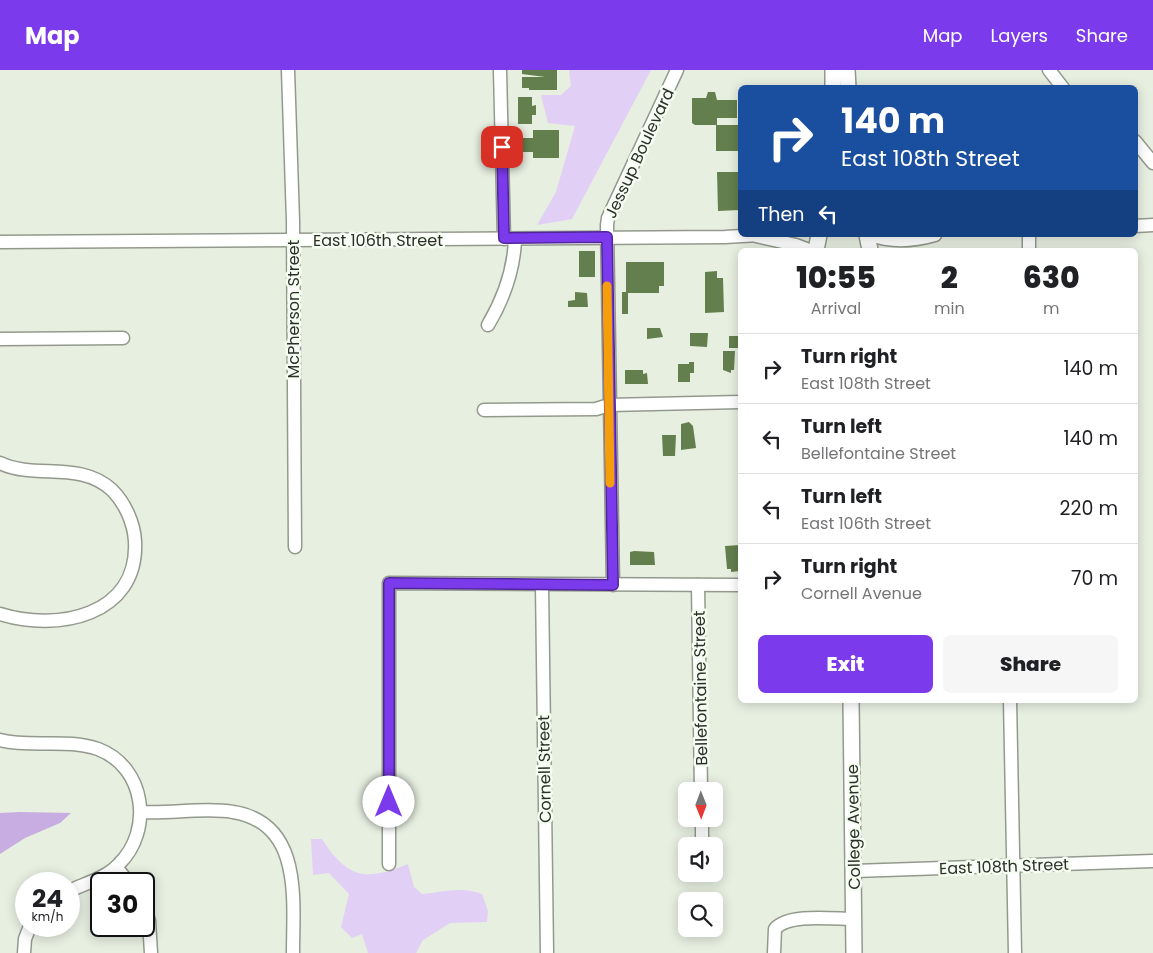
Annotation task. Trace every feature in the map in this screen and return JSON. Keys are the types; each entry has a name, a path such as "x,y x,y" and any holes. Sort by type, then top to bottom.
{"main road":[{"path":"833,70 833,85"},
{"path":"847,70 848,85"},
{"name":"College Avenue","path":"851,703 854,953"}],"street":[{"name":"McPherson Street","path":"288,70 292,240 295,547"},
{"path":"488,325 501,300 515,259 510,238 500,70"},
{"name":"Jessup Boulevard","path":"607,237 608,218 677,70"},
{"path":"1049,70 1061,85"},
{"path":"1138,145 1153,163"},
{"path":"1138,226 1153,225"},
{"name":"East 106th Street","path":"0,242 738,236"},
{"path":"607,237 613,585"},
{"name":"East 106th Street","path":"762,237 804,248"},
{"path":"877,237 887,240 926,237"},
{"path":"905,248 918,239"},
{"path":"0,339 123,338"},
{"path":"484,410 596,409 609,405 738,402"},
{"path":"0,463 21,470 68,471 86,475 101,482 113,491 124,506 132,525 135,545 133,564 126,583 114,599 96,611 74,619 55,620 30,620 0,614"},
{"path":"389,864 389,583 738,585"},
{"name":"Cornell Street","path":"542,584 546,953"},
{"name":"Bellefontaine Street","path":"698,585 701,782"},
{"path":"1010,703 1016,953"},
{"path":"0,740 25,743 77,744 101,750 113,758 127,773 136,789 141,812 135,840 127,855 116,867 80,886"},
{"path":"141,812 231,811 252,818 266,826 280,843 289,859 292,884 293,953"},
{"name":"East 108th Street","path":"854,871 1153,861"},
{"path":"116,867 120,872"},
{"path":"774,953 775,929 784,922 798,919 854,919"},
{"path":"24,953 26,937"},
{"path":"150,937 151,953"}],"shaded area":[{"path":"569,70 651,70 572,219 537,225 556,192 575,126 548,123 541,95 561,95 571,86"},
{"path":"0,813 71,813 60,823 25,838 0,854"},
{"path":"311,839 322,839 340,862 358,873 380,873 408,864 414,887 422,894 467,890 482,894 488,911 487,922 450,923 423,940 416,953 368,953 362,934 352,938 341,927 349,894 329,873 313,875"}],"building":[{"path":"522,70 557,70 557,90 529,90 529,88 522,88 522,77 545,77 522,74"},
{"path":"708,92 715,92 717,100 737,100 737,118 717,118 717,125 695,125 692,123 692,98 706,98"},
{"path":"518,97 532,97 532,106 536,105 536,115 532,115 532,124 518,124"},
{"path":"716,125 738,125 738,151 716,151"},
{"path":"533,130 559,130 559,158 533,158 533,152 523,152 523,138 533,138"},
{"path":"717,172 738,172 738,210 718,211"},
{"path":"579,251 595,251 595,277 579,277"},
{"path":"626,262 664,262 664,286 659,286 659,293 628,293 628,314 622,314 622,292 626,292"},
{"path":"717,271 717,278 723,278 724,312 705,313 705,272"},
{"path":"575,292 587,293 588,307 568,307 568,301 575,300"},
{"path":"647,328 660,328 663,337 647,339"},
{"path":"690,333 708,333 707,347 690,346"},
{"path":"729,336 738,336 738,348 729,348"},
{"path":"723,351 735,351 734,370 731,370 731,373 723,370"},
{"path":"689,362 694,362 694,373 690,373 690,382 678,382 678,364 689,364"},
{"path":"625,370 643,370 643,374 647,373 648,384 625,384"},
{"path":"689,422 693,426 696,448 681,450 681,424"},
{"path":"662,435 676,435 675,456 663,456"},
{"path":"738,545 738,571 731,572 731,569 727,569 725,546"},
{"path":"630,552 654,552 655,565 630,565"}],"slow traffic":[{"path":"607,286 610,483"}],"route":[{"path":"389,802 389,583 613,585 607,237 504,238 502,147"}]}
